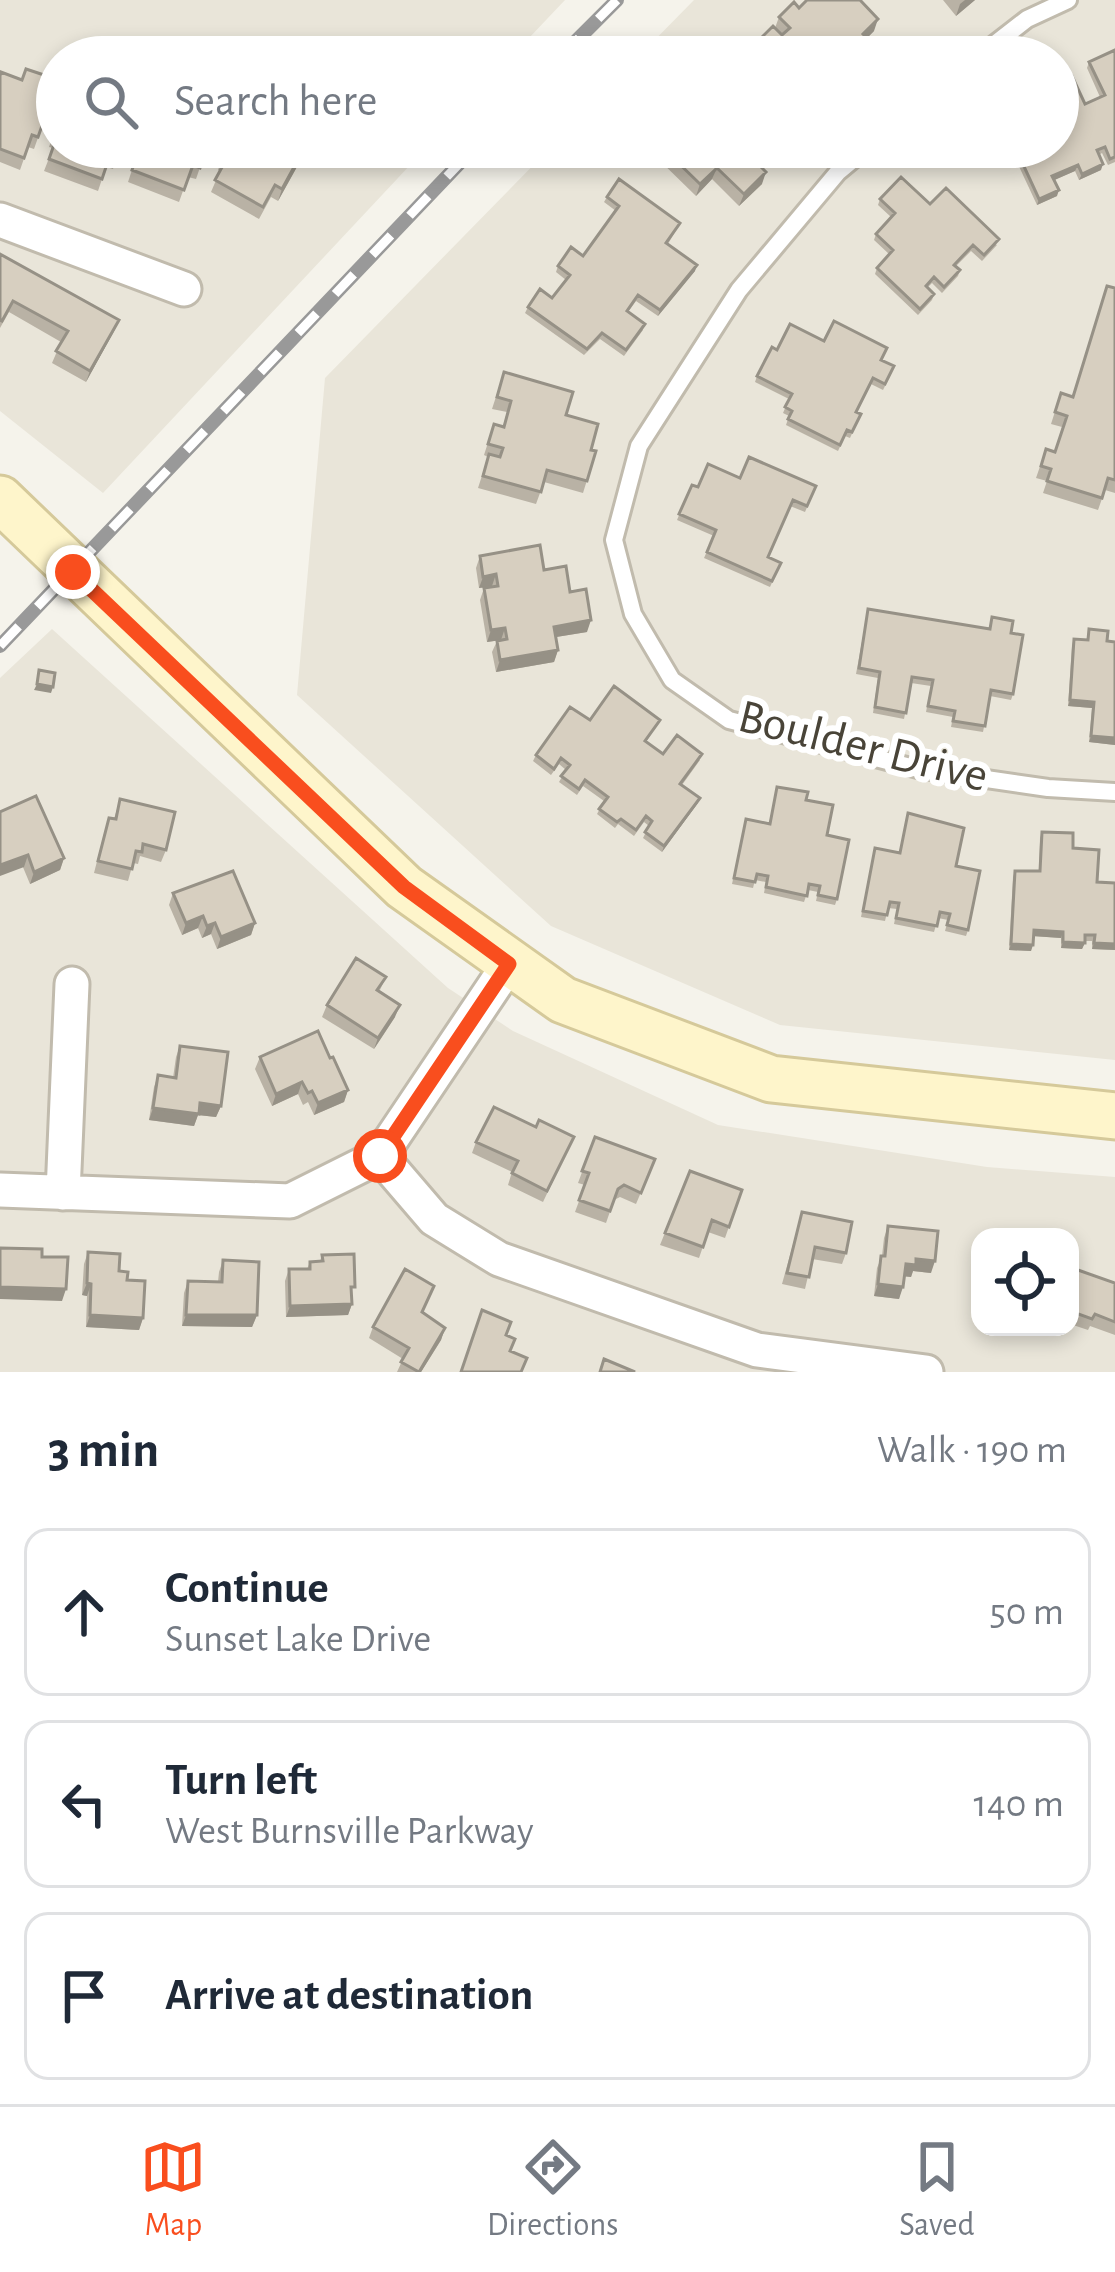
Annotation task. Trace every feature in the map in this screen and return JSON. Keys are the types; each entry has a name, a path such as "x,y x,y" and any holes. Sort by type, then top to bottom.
{"street":[{"path":"0,220 184,289"},
{"path":"0,499 404,887 563,1000 771,1079 1115,1115"},
{"path":"0,1190 290,1201 380,1156 509,964"},
{"path":"63,1192 72,984"},
{"path":"380,1156 434,1219 499,1259 757,1350 926,1372"}],"lane":[{"path":"1005,36 1027,19 1067,0"},
{"name":"Boulder Drive","path":"843,168 739,290 639,446 614,541 633,614 672,680 729,720 918,769 1048,788 1115,792"}],"shaded area":[{"path":"0,0 565,0 531,36 36,36 36,168 407,168 103,493 0,411"},
{"path":"694,0 1115,0 1115,1060 780,1025 551,926 297,695 325,378 530,168 1079,168 1079,36 659,36"},
{"path":"52,629 448,988 513,1031 718,1125 987,1167 1115,1177 1115,1372 0,1372 0,678"}],"building":[{"path":"807,0 860,0 878,19 865,36 763,36 773,26 782,35 790,28 779,17 794,2 799,8"},
{"path":"1115,50 1115,157 1110,159 1105,147 1097,150 1103,164 1082,174 1079,91 1085,104 1105,95 1089,62"},
{"path":"26,69 36,72 36,136 32,135 24,158 0,149 1,72 22,80"},
{"path":"73,168 106,168 102,179"},
{"path":"133,168 192,168 184,190"},
{"path":"222,168 294,168 282,189 275,185 263,207 215,180"},
{"path":"684,168 717,168 700,184"},
{"path":"717,168 762,168 766,172 744,194"},
{"path":"1025,168 1071,168 1052,176 1059,190 1039,199"},
{"path":"901,177 930,204 946,188 999,239 984,255 973,245 954,265 960,270 944,287 934,277 926,286 934,294 920,309 877,268 893,250 876,234 895,213 880,199"},
{"path":"619,179 680,223 666,243 697,265 660,310 638,295 627,311 645,324 626,350 602,333 587,349 528,307 540,289 552,298 570,275 558,266 571,247 583,256 619,206 607,197"},
{"path":"0,254 119,320 90,371 56,351 68,331 13,301 0,320"},
{"path":"1107,286 1115,288 1115,480 1108,478 1102,498 1047,481 1051,469 1041,466 1046,449 1055,452 1067,416 1055,412 1061,393 1073,397"},
{"path":"834,321 887,348 881,360 894,366 885,384 873,378 856,412 861,414 840,445 788,419 792,411 785,407 792,394 757,376 790,324 824,341"},
{"path":"504,372 573,392 566,415 598,424 587,481 547,470 541,492 483,476 489,454 500,457 503,448 488,444 494,424 504,427 511,401 497,397"},
{"path":"749,457 816,486 807,506 793,500 768,557 781,563 772,581 707,552 716,530 679,514 708,464 740,478"},
{"path":"540,545 544,570 566,566 570,592 586,589 591,620 554,627 558,650 500,660 497,641 507,639 505,628 491,630 484,588 498,586 496,574 483,577 480,556"},
{"path":"868,609 990,629 992,617 1013,621 1011,633 1023,635 1013,694 991,690 985,726 953,721 955,711 928,706 933,680 912,677 906,713 875,707 880,672 859,668"},
{"path":"1089,629 1108,631 1107,641 1115,642 1115,738 1091,736 1094,702 1070,700 1074,639 1088,640"},
{"path":"39,670 55,673 53,687 37,684"},
{"path":"614,686 660,720 645,741 663,754 677,735 702,754 680,784 700,798 664,846 645,832 652,821 646,816 636,830 621,819 617,822 599,809 608,797 585,780 579,789 561,776 570,765 561,758 554,769 536,755 570,707 590,720"},
{"path":"777,787 808,792 806,800 833,805 827,835 849,840 837,899 818,895 820,886 809,884 807,896 766,887 768,876 757,874 755,882 734,878 746,819 770,824"},
{"path":"36,796 64,858 34,872 28,855 0,865 0,812"},
{"path":"120,799 175,812 166,850 143,844 132,869 98,861 109,818 116,819"},
{"path":"908,813 964,828 956,866 980,871 968,930 947,925 950,914 940,912 937,926 896,918 899,903 890,902 887,915 863,911 875,848 900,853"},
{"path":"1042,832 1073,833 1073,848 1099,850 1097,882 1115,883 1115,944 1094,943 1095,935 1085,935 1085,943 1063,942 1063,932 1034,930 1033,945 1011,944 1015,871 1040,871"},
{"path":"233,871 255,923 221,937 215,923 207,926 203,916 186,923 173,893"},
{"path":"356,958 386,977 377,990 400,1005 378,1038 327,1005"},
{"path":"318,1031 348,1090 318,1103 302,1082 276,1094 260,1057"},
{"path":"180,1046 228,1052 221,1106 200,1103 199,1114 153,1108 158,1075 176,1078"},
{"path":"494,1107 536,1127 539,1120 574,1137 547,1191 512,1173 518,1161 476,1142"},
{"path":"595,1137 655,1159 641,1193 624,1185 610,1211 579,1200 589,1173 582,1171"},
{"path":"690,1171 742,1190 729,1227 712,1220 703,1247 665,1233"},
{"path":"802,1212 852,1222 846,1253 815,1247 809,1277 787,1273"},
{"path":"888,1226 938,1231 935,1261 916,1259 916,1265 906,1264 903,1287 878,1284"},
{"path":"0,1248 42,1249 42,1257 68,1257 66,1289 0,1287"},
{"path":"88,1252 120,1254 119,1271 128,1272 127,1280 145,1281 143,1318 90,1315"},
{"path":"354,1254 352,1304 290,1306 289,1269 310,1269 310,1262 323,1261 322,1255"},
{"path":"223,1260 259,1262 257,1315 186,1315 188,1281 222,1282"},
{"path":"405,1269 434,1286 422,1312 445,1328 419,1372 401,1362 409,1348 373,1327"},
{"path":"1079,1270 1115,1283 1115,1322 1095,1314 1092,1319 1079,1314"},
{"path":"482,1310 511,1322 506,1335 515,1339 510,1351 527,1358 521,1372 461,1372"},
{"path":"604,1359 635,1372 600,1372"}],"railway":[{"path":"581,36 617,0"},
{"path":"0,646 455,168"}],"route":[{"path":"73,572 404,887 509,964 380,1156"}]}
